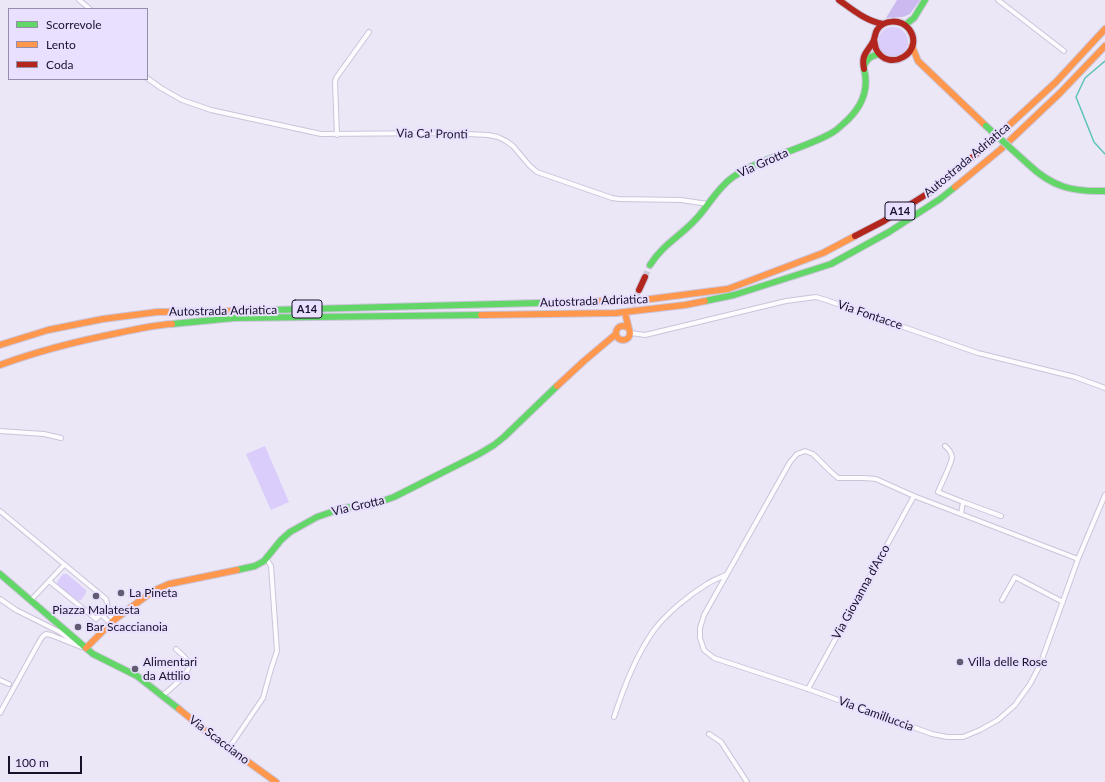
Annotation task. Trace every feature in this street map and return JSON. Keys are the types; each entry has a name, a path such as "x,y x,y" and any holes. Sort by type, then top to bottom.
{"main road":[{"path":"839,0 868,21 883,24"},
{"path":"904,25 908,24 914,17 925,0"},
{"path":"914,17 911,28 912,45 918,61 986,126 1043,177 1072,190 1088,192 1105,191"},
{"path":"868,21 875,33"},
{"path":"912,34 908,27 898,22 886,22 875,33 874,46 879,54 885,59 898,60 904,58 918,61"},
{"name":"Autostrada Adriatica","path":"0,345 48,330 103,319 157,312 643,300 728,289 823,253 884,221 930,192 991,142 1056,82 1105,29"},
{"name":"Via Grotta","path":"650,265 659,251 694,221 727,181 735,175 831,134 842,126 863,99 866,84 862,59 865,52 874,40"},
{"path":"904,58 912,45"},
{"name":"Autostrada Adriatica","path":"0,365 31,354 86,339 156,325 234,318 616,313 686,305 734,295 830,264 889,232 940,199 1001,149 1060,93 1105,46"},
{"path":"863,67 867,58 879,54"},
{"path":"639,290 645,277"},
{"path":"621,326 626,326 630,331 630,337 624,341 619,340 616,334 617,329 621,326"},
{"name":"Via Grotta","path":"84,647 112,621 153,591 169,584 255,566 264,561 281,540 290,532 317,517 343,508 371,505 394,498 479,454 494,445 584,361 616,334"},
{"name":"Via Scacciano","path":"0,574 93,654 137,676 208,733 276,782"}],"street":[{"path":"79,0 89,8"},
{"path":"998,0 1064,51"},
{"path":"337,135 336,78 369,32"},
{"name":"Via Ca' Pronti","path":"148,79 182,100 211,110 321,134 446,134 488,135 498,137 513,146 537,172 612,198 630,200 680,200 708,204"},
{"name":"Via Fontacce","path":"630,331 646,335 786,300 816,297 978,353 1075,377 1105,388"},
{"path":"0,431 44,434 62,438"},
{"path":"946,446 950,451 952,458 938,492 1000,516"},
{"name":"Via Camilluccia","path":"1078,559 914,496 876,479 838,478 812,454 805,451 798,454 790,462 727,574 704,615 700,628 700,638 704,650 714,658 808,689 932,734 947,737 963,736 980,730 998,720 1015,705 1030,684 1040,665 1078,559 1105,495"},
{"name":"Via Giovanna d'Arco","path":"808,689 914,496"},
{"path":"961,514 963,502"},
{"path":"0,511 106,599 108,608 105,610 112,621"},
{"path":"229,748 262,698 277,651 271,566 266,558"},
{"path":"31,600 64,565"},
{"path":"614,717 626,683 639,655 654,630 689,596 727,574"},
{"path":"1002,600 1015,577 1063,602"},
{"path":"49,581 96,619 101,614 112,621"},
{"path":"0,599 16,610 60,632 84,647"},
{"path":"0,713 43,636 46,634 51,635 84,647"},
{"path":"162,696 186,673 189,668 188,661 176,649"},
{"path":"0,680 9,684"},
{"path":"710,734 721,742 747,782"}],"shaded area":[{"path":"897,0 920,0 910,14 903,17 886,18"},
{"path":"893,27 904,31 908,42 904,53 893,57 882,53 878,42 882,31"},
{"path":"265,446 289,502 271,510 246,454"},
{"path":"63,574 67,574 86,590 86,593 81,600 77,601 58,586 57,582"}],"waterway":[{"path":"1105,61 1085,78 1076,97 1094,142 1105,154"}],"tunnel":[{"path":"645,277 650,265"},
{"path":"628,314 639,290"}],"traffic: fast":[{"path":"905,25 914,18 925,0"},
{"path":"864,66 866,61 879,54"},
{"path":"650,265 660,252 697,218 718,191 733,177 768,159 818,140 838,129 848,120 862,100 865,85 864,69"},
{"path":"986,126 1028,164"},
{"path":"1028,164 1054,183 1072,189 1105,191"},
{"path":"705,301 734,295 831,264 889,232 940,199 955,187"},
{"path":"232,311 577,302"},
{"path":"172,324 234,318 481,315"},
{"path":"237,570 255,566 264,561 281,540 290,532 317,517 343,508 371,505 394,497 479,454 504,437 557,386"},
{"path":"0,574 93,654 137,676 179,709"}],"traffic: slow":[{"path":"1005,129 1056,82 1105,29"},
{"path":"912,46 918,61 986,126"},
{"path":"955,187 1001,149 1060,93 1105,46"},
{"path":"577,302 643,300 728,289 823,253 855,236"},
{"path":"481,315 616,313 685,305 705,301"},
{"path":"0,345 48,330 103,319 157,312 232,311"},
{"path":"626,317 629,329"},
{"path":"0,365 29,355 73,343 158,325 172,324"},
{"path":"620,326 626,326 630,330 630,333 630,336 626,340 620,340 616,336 616,330 620,326"},
{"path":"557,386 616,334"},
{"path":"86,648 114,620 153,591 169,584 237,570"},
{"path":"179,709 208,733 276,782"}],"traffic: jam":[{"path":"839,0 865,18 883,24"},
{"path":"864,69 863,60 873,42 877,30 880,26 888,22 902,23 906,26 913,37 913,45 909,52 903,57 896,60 889,60 882,56 876,49 874,40"},
{"path":"855,236 884,221 930,192 1005,129"},
{"path":"639,290 645,277"}],"place":[{"name":"La Pineta","path":"121,593"},
{"name":"Piazza Malatesta","path":"96,596"},
{"name":"Bar Scaccianoia","path":"78,627"},
{"name":"Villa delle Rose","path":"960,662"},
{"name":"Alimentari da Attilio","path":"135,669"}]}
